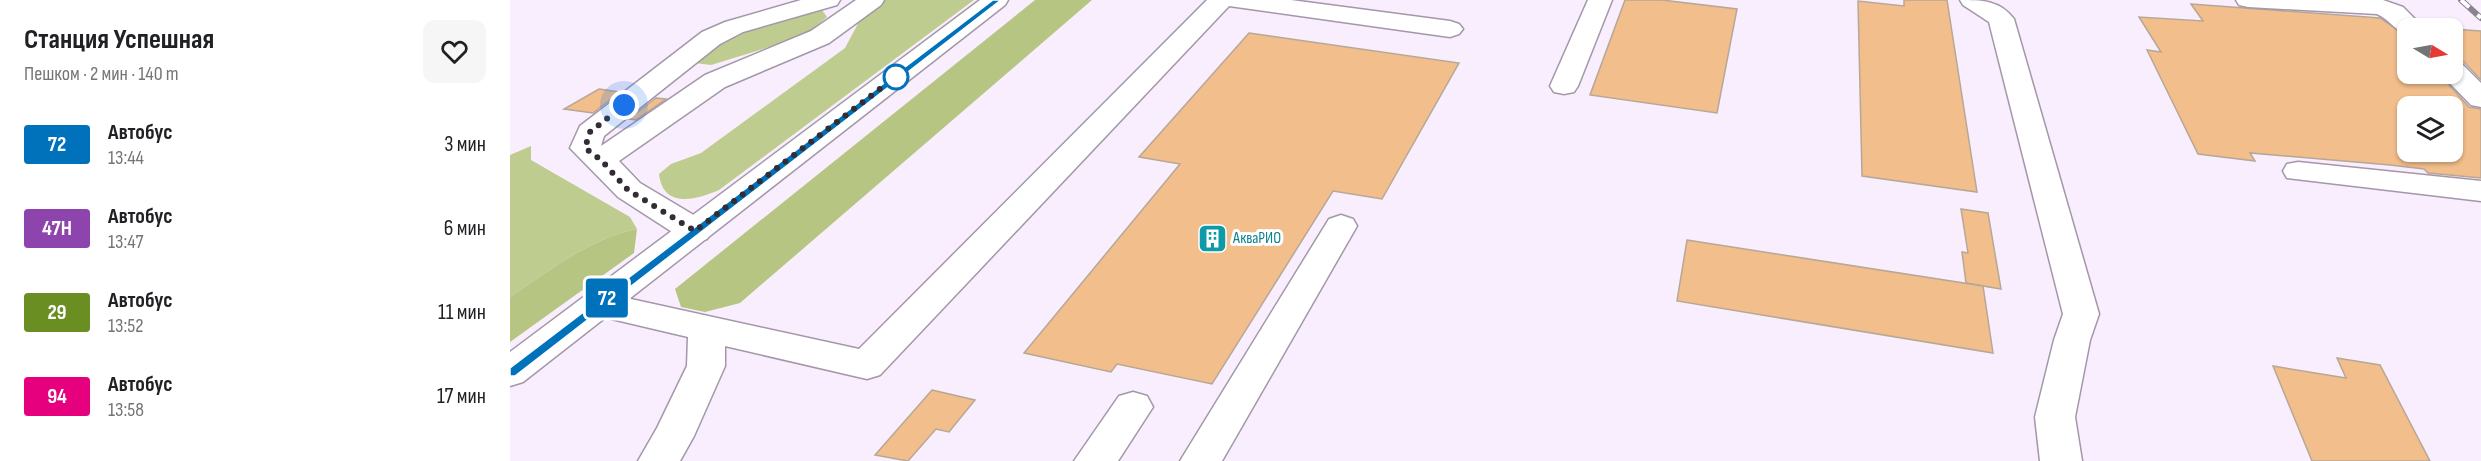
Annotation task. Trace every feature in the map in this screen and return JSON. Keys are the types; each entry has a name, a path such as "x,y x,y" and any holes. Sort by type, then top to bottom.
{"main road":[{"path":"695,231 628,190 601,160 585,148 590,132 711,38 734,27 828,0"},
{"path":"601,160 715,81 820,37 872,0"},
{"path":"510,372 996,0"},
{"path":"599,304 867,365 1221,0"},
{"path":"1236,0 1450,29"},
{"path":"1564,86 1600,0"},
{"path":"1972,0 2001,19 2081,314 2072,340 2055,417 2061,461"},
{"path":"2248,0 2381,7 2394,12 2400,18"},
{"path":"2463,81 2481,99"},
{"path":"2298,171 2481,190"},
{"path":"1201,461 1341,226"},
{"path":"659,461 674,436 706,366 707,329"},
{"path":"1095,461 1133,407"}],"green space":[{"path":"880,0 974,0 719,190 691,199 674,197 667,193 659,174 671,164 701,153 845,48 862,16"},
{"path":"1035,0 1092,0 740,303 705,312 681,307 675,289"},
{"path":"817,8 822,10 827,17 807,34 711,65 695,63 734,31"},
{"path":"531,146 531,160 630,217 637,229 620,233 586,248 510,297 510,155"},
{"path":"637,229 634,253 510,342 510,297 586,248 620,233"}],"building":[{"path":"1625,0 1662,0 1737,9 1717,113 1590,95"},
{"path":"1904,0 1947,0 1977,192 1862,176 1858,1 1904,6"},
{"path":"2191,4 2380,18 2397,30 2397,84 2448,84 2459,96 2397,96 2397,162 2463,162 2463,100 2469,107 2481,109 2481,178 2428,173 2424,169 2390,165 2250,153 2255,161 2198,154 2147,50 2161,52 2139,17 2203,21"},
{"path":"2463,30 2481,31 2481,80 2464,62"},
{"name":"АкваРИО","path":"1249,33 1459,63 1382,199 1333,191 1212,384 1117,364 1111,372 1024,353 1180,164 1139,157"},
{"path":"599,89 620,92 593,113 564,109"},
{"path":"656,98 666,99 636,120 629,119"},
{"path":"1961,209 1988,213 2001,289 1966,283 1962,252 1968,253"},
{"path":"1687,240 1983,286 1993,353 1677,301"},
{"path":"2337,358 2380,365 2430,461 2312,461 2273,366 2346,378"},
{"path":"932,390 975,400 949,432 936,429 908,461 875,455"}],"railway":[{"path":"2461,0 2481,18"}],"bus line":[{"name":"72","path":"510,372 996,0"}],"place":[{"name":"АкваРИО","path":"1212,238"}],"route":[{"path":"624,105 590,132 585,148 601,160 628,190 695,231 902,72 896,77"}]}
